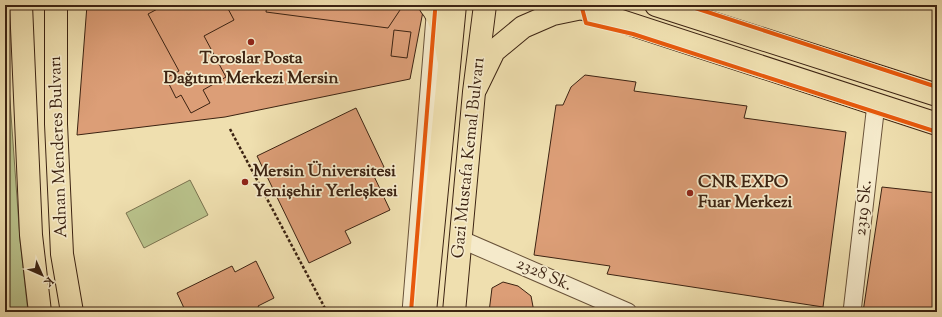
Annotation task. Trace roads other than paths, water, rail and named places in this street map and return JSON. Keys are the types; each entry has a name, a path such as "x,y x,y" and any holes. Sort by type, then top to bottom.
{"main road":[{"name":"Adnan Menderes Bulvarı","path":"21,5 31,235 40,312"},
{"name":"Adnan Menderes Bulvarı","path":"56,5 56,124 62,246 72,312"},
{"name":"Gazi Mustafa Kemal Bulvarı","path":"454,312 474,92 485,5"},
{"path":"656,5 937,95"},
{"name":"Gazi Mustafa Kemal Bulvarı","path":"425,312 449,64 440,7"},
{"path":"474,92 494,51 523,27 553,14 577,7 937,124"}],"street":[{"path":"411,312 440,7"},
{"name":"2319 Sk.","path":"852,312 876,104"},
{"name":"2328 Sk.","path":"460,238 628,312"}],"place":[{"name":"Toroslar Posta Dağıtım Merkezi Mersin","path":"251,42"},
{"name":"Mersin Üniversitesi Yenişehir Yerleşkesi","path":"245,182"},
{"name":"CNR EXPO Fuar Merkezi","path":"690,193"}]}
